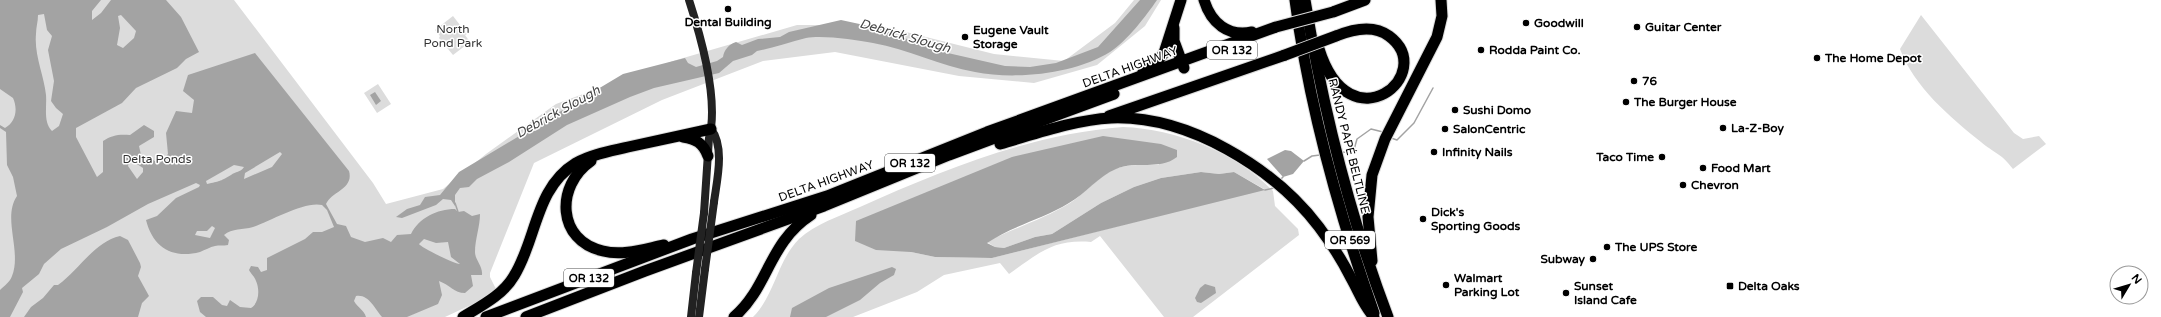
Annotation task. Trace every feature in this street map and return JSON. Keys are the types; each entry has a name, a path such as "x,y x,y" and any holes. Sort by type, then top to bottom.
{"highway":[{"path":"1126,82 1161,59 1181,0"},
{"path":"1204,0 1214,19 1233,33 1278,30"},
{"name":"RANDY PAPÉ BELTLINE","path":"1294,0 1326,162 1375,317"},
{"path":"949,156 995,146 1060,127 1097,120 1284,55 1336,36 1354,30 1368,29 1381,31 1391,37 1399,48 1403,65 1399,79 1391,90 1378,97 1365,98 1352,94 1337,84 1321,56 1305,0"},
{"name":"RANDY PAPÉ BELTLINE","path":"1305,0 1316,61 1339,166 1372,275 1388,317"},
{"name":"DELTA HIGHWAY","path":"526,317 645,271 824,206 1183,65 1365,0"},
{"path":"1372,275 1368,216 1369,192 1375,165 1392,124 1437,36 1442,16 1441,0"},
{"path":"1174,24 1174,40 1183,65"},
{"name":"DELTA HIGHWAY","path":"486,317 692,239 827,196 987,132 1126,82 1183,65"},
{"path":"1097,120 1133,119 1152,121 1173,126 1216,144 1270,177 1307,213 1330,243 1352,280 1364,306 1375,317"},
{"path":"463,317 493,298 514,276 524,258 546,196 556,180 575,164 587,158 604,153 712,129"},
{"path":"678,136 697,140 705,148 708,156"},
{"path":"604,153 582,168 572,180 567,191 565,205 567,216 574,232 581,239 599,250 620,253 692,239"},
{"path":"734,317 751,298 787,235 800,222 824,206"}],"main road":[{"path":"689,0 704,51 712,129 709,138 704,213 691,317"},
{"path":"699,317 718,164 718,138 712,129"}],"green space":[{"name":"Delta Ponds","path":"0,0 234,0 373,183 386,204 443,189 486,154 556,104 673,61 797,25 878,25 994,54 1064,61 1115,23 1134,0 1161,0 1145,26 1097,65 1034,83 959,76 835,52 763,61 662,100 534,163 490,273 490,277 496,289 475,303 445,317 0,317"},
{"path":"1921,15 2014,133 2023,139 2039,136 2046,144 2013,169 2001,156 1986,146 1945,112 1914,76 1900,49"},
{"name":"North Pond Park","path":"453,16 467,34 465,35 470,42 453,55 439,38 440,36 435,30"},
{"path":"378,84 391,104 377,113 364,93"},
{"path":"1123,127 1163,132 1204,145 1223,154 1258,177 1273,191 1275,206 1298,229 1299,235 1193,317 1164,317 1100,236 1091,242 1056,245 1038,254 1009,274 1000,263 944,275 917,292 853,317 753,317 766,299 786,257 792,248 799,239 812,229 836,217 955,167 1021,146 1055,137","holes":["1161,144 1159,165 1132,165 1117,168 1099,179 1070,203 1060,209 987,242 995,247 1004,248 1035,237 1052,234 1101,203 1134,187 1161,178 1201,172 1219,174 1234,172 1264,189 992,258 935,257 911,252"]}],"shaded area":[{"path":"0,0 101,0 92,11 92,20 101,13 111,0 166,0 181,17 199,52 186,59 177,68 136,88 122,103 76,128 76,137 97,177 103,172 103,141 116,135 130,135 144,125 154,131 154,137 139,146 141,155 149,157 159,164 168,154 166,133 176,111 192,113 194,100 183,91 188,75 255,53 349,171 350,177 346,186 333,196 326,204 337,224 346,226 351,237 365,242 383,238 391,242 397,235 411,234 419,223 435,213 448,209 455,209 458,212 464,211 472,216 480,214 475,252 482,275 471,275 473,286 465,293 458,292 439,281 442,295 438,304 407,317 382,317 368,299 361,296 356,296 354,301 366,317 206,317 200,312 197,301 201,297 213,297 222,305 227,306 230,300 240,307 251,308 256,303 258,292 255,280 249,270 251,266 258,267 261,272 267,270 267,258 305,239 313,232 322,232 334,227 327,210 322,205 306,206 253,227 234,230 227,233 224,235 229,240 228,245 215,246 190,254 173,252 159,244 149,230 146,220 157,216 176,198 199,187 200,185 196,183 148,204 107,227 61,249 44,264 39,274 22,288 23,292 10,317 0,317 0,290 11,278 14,266 15,256 11,214 17,196 13,177 7,165 6,132 0,128 0,125 5,128 14,119 16,111 15,102 13,98 0,89","holes":["44,14 47,30 52,36 48,50 54,81 51,101 63,114 59,126 52,131 46,119 46,95 36,50 38,15","121,15 136,31 134,38 123,48 117,45 120,28 118,16","280,152 282,154 272,167 244,179 245,173","129,162 137,164 143,168 143,172 137,179 128,166","234,165 244,167 222,180 207,184 206,181","212,226 215,228 210,238 195,235 197,231 207,231","424,239 436,243 448,242 451,257 460,264 446,259 419,244"]},
{"path":"1140,0 1157,0 1136,28 1110,52 1096,60 1080,66 1044,73 1008,75 975,72 949,66 899,49 873,43 830,37 806,38 757,51 752,55 733,61 719,73 654,88 567,125 509,162 477,179 469,187 460,188 455,195 455,206 451,200 443,199 436,205 402,218 396,217 407,209 420,205 425,197 440,195 459,172 623,74 685,58 688,63 696,67 717,61 723,57 724,52 729,46 736,42 742,45 758,39 780,37 789,32 841,20 878,28 939,51 1005,66 1030,67 1056,63 1098,47"},
{"path":"375,92 381,101 376,105 370,95"},
{"path":"1103,136 1161,144 1177,150 1177,157 1163,164 1131,165 1116,169 1059,209 1007,232 987,243 995,247 1004,248 1035,237 1052,234 1101,203 1134,187 1161,178 1201,172 1219,174 1234,172 1265,190 992,258 935,257 911,252 876,250 855,241 856,221 1012,157"},
{"path":"1285,150 1291,151 1304,161 1293,174 1283,177 1267,159"},
{"path":"120,236 128,240 140,263 141,267 138,276 149,296 142,303 138,317 24,317 31,307 43,298 54,285 58,285 66,279 94,250 111,239"},
{"path":"892,267 896,269 894,275 880,283 860,300 826,317 790,317 792,308 829,288"},
{"path":"1205,284 1215,287 1216,293 1201,303 1197,302 1195,298 1200,288"}],"waterway":[{"path":"1391,138 1397,140 1414,123 1433,88"},
{"path":"1342,152 1353,153 1357,139 1371,129 1383,132"},
{"path":"1304,161 1312,156 1320,155"},
{"path":"1280,180 1283,177"},
{"path":"1265,190 1274,188"},
{"name":"Debrick Slough","path":"455,203 458,212"}],"place":[{"name":"Dental Building","path":"728,9"},
{"name":"Goodwill","path":"1526,23"},
{"name":"Guitar Center","path":"1637,27"},
{"name":"Eugene Vault Storage","path":"965,37"},
{"name":"Rodda Paint Co.","path":"1481,50"},
{"name":"The Home Depot","path":"1817,58"},
{"name":"76","path":"1634,81"},
{"name":"The Burger House","path":"1626,102"},
{"name":"Sushi Domo","path":"1455,110"},
{"name":"La-Z-Boy","path":"1723,128"},
{"name":"SalonCentric","path":"1445,129"},
{"name":"Infinity Nails","path":"1434,152"},
{"name":"Taco Time","path":"1662,157"},
{"name":"Food Mart","path":"1703,168"},
{"name":"Chevron","path":"1683,185"},
{"name":"Dick's Sporting Goods","path":"1423,219"},
{"name":"The UPS Store","path":"1607,247"},
{"name":"Subway","path":"1593,259"},
{"name":"Walmart Parking Lot","path":"1446,285"},
{"name":"Delta Oaks","path":"1730,286"},
{"name":"Sunset Island Cafe","path":"1566,293"}]}
